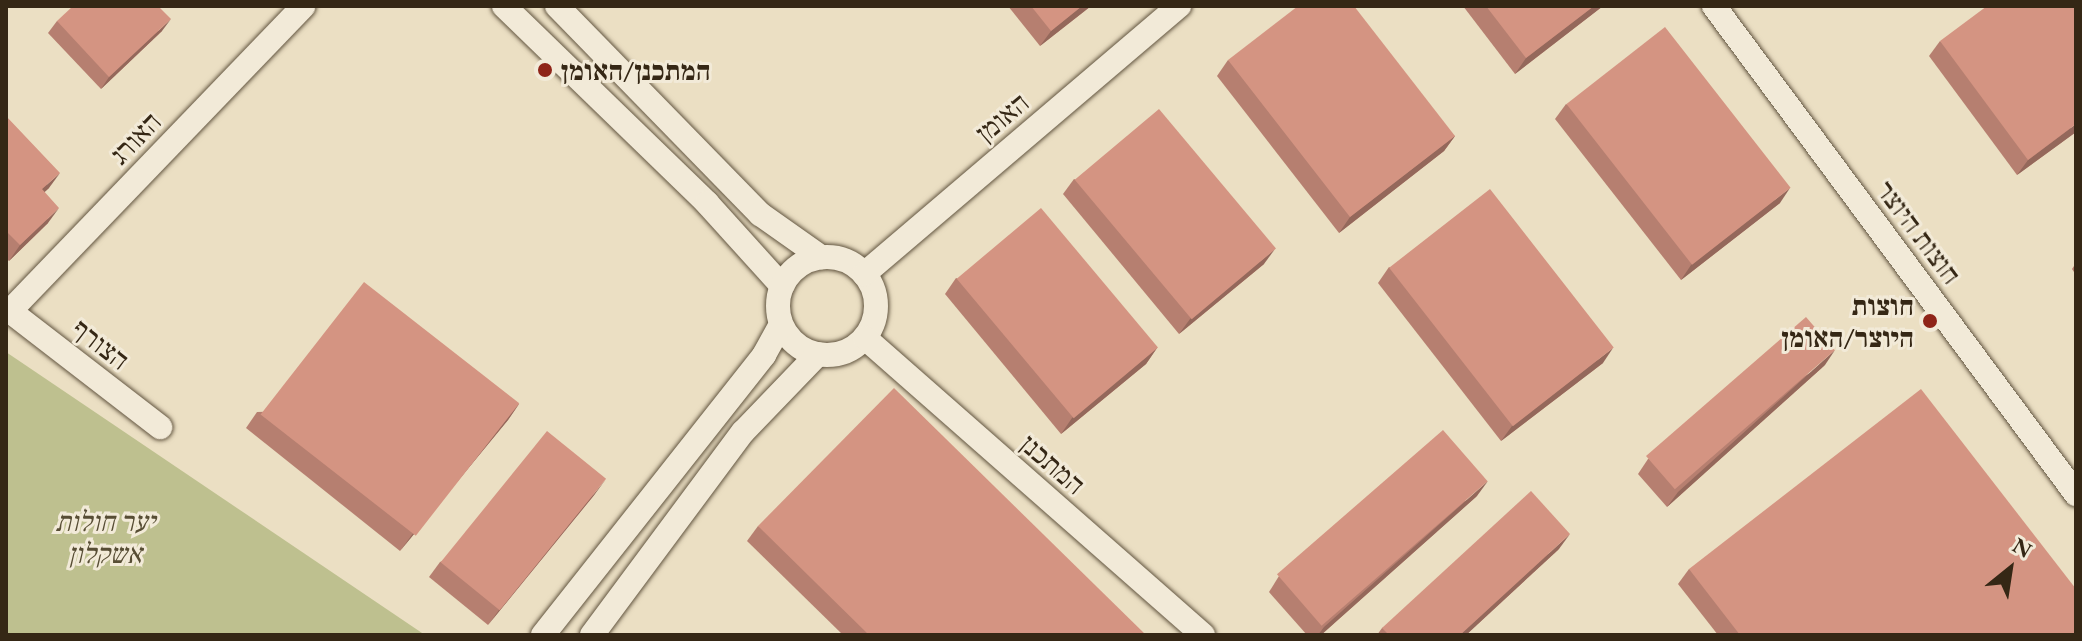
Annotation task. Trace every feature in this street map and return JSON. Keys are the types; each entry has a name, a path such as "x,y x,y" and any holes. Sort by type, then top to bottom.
{"street":[{"name":"האורג","path":"8,309 303,6"},
{"path":"504,6 707,203 782,286"},
{"path":"557,6 760,214 821,257 852,264 872,286 876,313 865,338 843,352 818,354 796,344 781,324"},
{"name":"האומן","path":"864,274 1179,6"},
{"name":"חוצות היוצר","path":"1714,6 2076,494"},
{"path":"543,635 764,355 781,324 782,286 798,267 821,257"},
{"name":"הצורף","path":"8,309 160,427"},
{"name":"המתכנן","path":"865,338 1203,635"},
{"path":"592,635 743,432 818,354"}],"green space":[{"name":"יער חולות אשקלון","path":"6,352 425,635 6,635"}],"building":[{"path":"73,6 158,6 171,19 109,77 57,21"},
{"path":"1031,6 1082,6 1051,31"},
{"path":"1298,6 1354,6 1455,136 1350,217 1228,60"},
{"path":"1486,6 1594,6 1526,58"},
{"path":"1987,6 2076,6 2076,124 2028,160 1940,41"},
{"path":"1665,27 1791,188 1692,265 1566,104"},
{"path":"1159,109 1276,248 1192,319 1075,180"},
{"path":"6,116 60,173 42,189 59,208 20,245 6,231"},
{"path":"1490,189 1614,347 1513,426 1389,268"},
{"path":"1041,208 1158,347 1074,418 957,279"},
{"path":"364,282 519,403 416,536 261,414"},
{"path":"1806,317 1835,350 1675,489 1646,456"},
{"path":"894,388 1146,635 869,635 758,526"},
{"path":"1921,389 2076,589 2076,635 1740,635 1689,569"},
{"path":"1443,430 1488,481 1322,626 1277,574"},
{"path":"547,431 606,479 500,610 441,562"},
{"path":"1531,491 1570,534 1460,635 1389,635 1382,628"}],"place":[{"name":"המתכנן/האומן","path":"545,70"},
{"name":"חוצות היוצר/האומן","path":"1930,321"}]}
